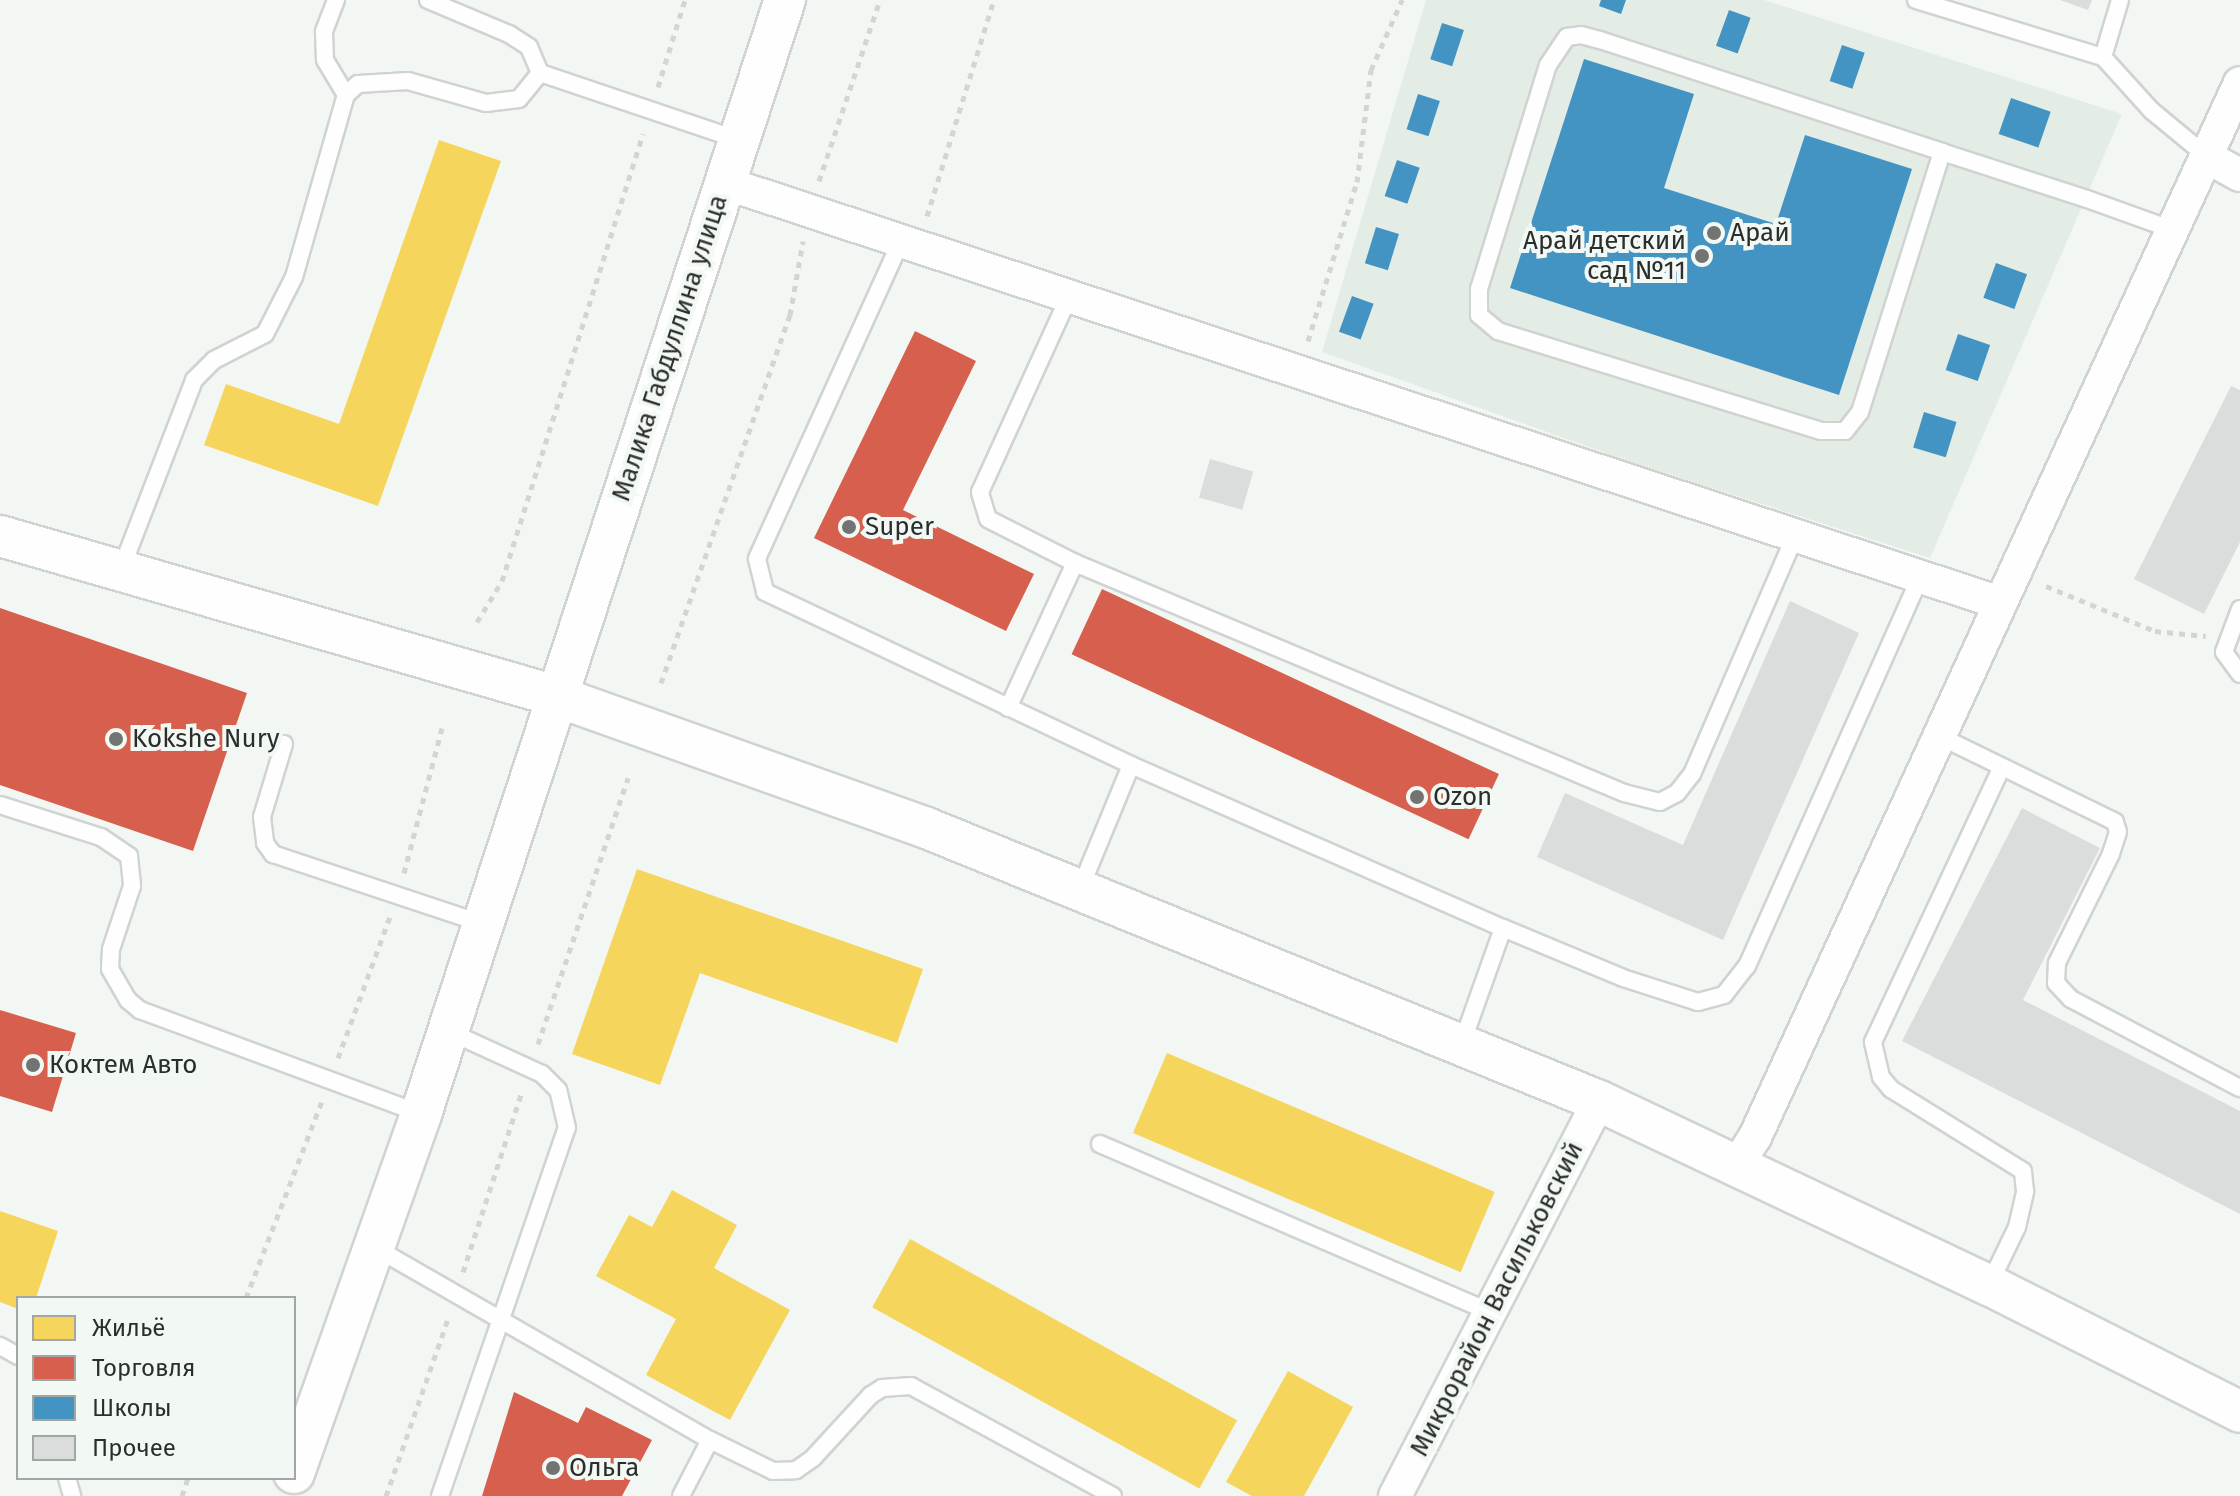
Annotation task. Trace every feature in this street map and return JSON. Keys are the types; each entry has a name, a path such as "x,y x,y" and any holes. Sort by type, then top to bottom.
{"street":[{"name":"Малика Габдуллина улица","path":"296,1466 421,1114 785,0"},
{"path":"1736,1167 1755,1137 2002,592 2209,158 2240,83"},
{"path":"2209,158 2240,175"},
{"path":"725,183 1069,297 1300,369 1920,577 2002,592"},
{"path":"0,536 122,567 556,696 924,827 1599,1101 1989,1285 2240,1412"},
{"name":"Микрорайон Васильковский","path":"1395,1496 1599,1101"}],"lane":[{"path":"336,0 324,32 325,60 346,95"},
{"path":"428,0 509,34 529,47 540,73 739,140"},
{"path":"1916,0 2103,57 2152,111 2209,158"},
{"path":"2103,57 2120,0"},
{"path":"1942,152 1860,412 1845,431 1821,431 1498,331 1479,315 1479,289 1543,80 1555,50 1567,37 1600,40 1942,152 2173,230"},
{"path":"122,567 194,380 214,360 237,353 265,334 294,277 346,95 358,84 408,81 486,103 519,99 540,73"},
{"path":"909,244 757,559 758,582 775,599 1131,765 1623,978 1698,1002 1724,995 1747,966 1920,577"},
{"path":"1069,297 980,492 988,519 1075,563 1624,793 1660,802 1677,793 1692,774 1795,536"},
{"path":"1008,708 1075,563"},
{"path":"2240,609 2226,641 2228,662 2240,674"},
{"path":"1937,735 2001,769 2075,800 2115,822 2118,832 2057,963 2061,992 2240,1088"},
{"path":"284,744 262,817 265,843 285,862 483,924"},
{"path":"1079,890 1131,765"},
{"path":"1989,1285 2017,1227 2025,1191 2023,1171 1891,1089 1881,1077 1873,1042 2001,769"},
{"path":"0,805 101,837 129,856 132,886 111,949 110,969 128,1000 140,1010 421,1114"},
{"path":"1462,1043 1503,928"},
{"path":"440,1496 567,1128 558,1090 530,1068 448,1031"},
{"path":"1100,1144 1491,1312"},
{"path":"373,1247 503,1318 710,1440 773,1471 796,1470 813,1458 871,1395 882,1388 911,1386 1113,1496"},
{"path":"681,1496 710,1440"}],"path":[{"path":"477,622 502,581 685,0"},
{"path":"661,683 790,315 808,211 880,0"},
{"path":"909,244 994,0"},
{"path":"1300,369 1357,182 1371,70 1402,0"},
{"path":"2002,592 2056,586 2155,631 2193,632 2226,641"},
{"path":"247,1296 398,897 442,728"},
{"path":"386,1496 457,1293 628,778"}],"shaded area":[{"name":"Арай","path":"1426,0 1764,0 2122,114 1930,558 1634,463 1322,352"}],"building: Жильё":[{"path":"439,140 501,161 378,506 204,445 226,384 339,424"},
{"path":"637,869 923,969 897,1043 700,973 660,1085 572,1054"},
{"path":"1167,1053 1495,1192 1461,1272 1133,1133"},
{"path":"672,1190 737,1225 714,1268 790,1310 730,1420 646,1375 676,1319 596,1276 629,1215 652,1227"},
{"path":"0,1211 58,1231 37,1296 16,1296 16,1308 0,1302"},
{"path":"910,1239 1237,1420 1199,1489 872,1307"},
{"path":"1288,1371 1353,1407 1304,1496 1252,1496 1226,1482"}],"building: Торговля":[{"path":"915,331 976,361 903,510 1034,574 1006,631 814,538"},
{"path":"1102,589 1499,774 1469,839 1072,654"},
{"name":"Kokshe Nury","path":"0,608 247,693 193,851 0,785"},
{"name":"Коктем Авто","path":"0,1010 76,1033 52,1112 0,1096"},
{"path":"514,1392 578,1423 586,1407 652,1440 622,1496 482,1496"}],"building: Школы":[{"path":"1601,0 1626,0 1621,14 1599,6"},
{"path":"1729,10 1751,18 1738,54 1716,46"},
{"path":"1442,23 1464,30 1452,66 1430,59"},
{"path":"1842,45 1865,53 1852,89 1830,81"},
{"name":"Арай детский сад №11","path":"1584,59 1694,94 1664,188 1776,224 1805,135 1912,169 1839,395 1510,288"},
{"path":"1418,94 1440,101 1428,136 1407,129"},
{"path":"2011,98 2051,112 2038,148 1999,134"},
{"path":"1397,160 1420,168 1407,204 1385,196"},
{"path":"1376,227 1399,234 1388,270 1365,263"},
{"path":"1996,263 2027,274 2014,309 1983,298"},
{"path":"1352,296 1374,304 1361,340 1339,332"},
{"path":"1958,334 1990,345 1978,381 1946,370"},
{"path":"1924,412 1957,422 1946,457 1913,447"}],"building: Прочее":[{"path":"2060,0 2092,0 2088,10"},
{"path":"2231,386 2240,390 2240,542 2204,614 2134,579"},
{"path":"1210,459 1253,471 1242,510 1199,497"},
{"path":"1790,601 1859,633 1723,940 1537,857 1565,793 1683,845"},
{"path":"2022,808 2100,848 2023,1000 2240,1111 2240,1214 1902,1041"}],"place":[{"name":"Арай","path":"1714,233"},
{"name":"Арай детский сад №11","path":"1702,256"},
{"name":"Super","path":"849,527"},
{"name":"Kokshe Nury","path":"116,739"},
{"name":"Ozon","path":"1417,797"},
{"name":"Коктем Авто","path":"33,1065"},
{"name":"Ольга","path":"553,1468"}]}
